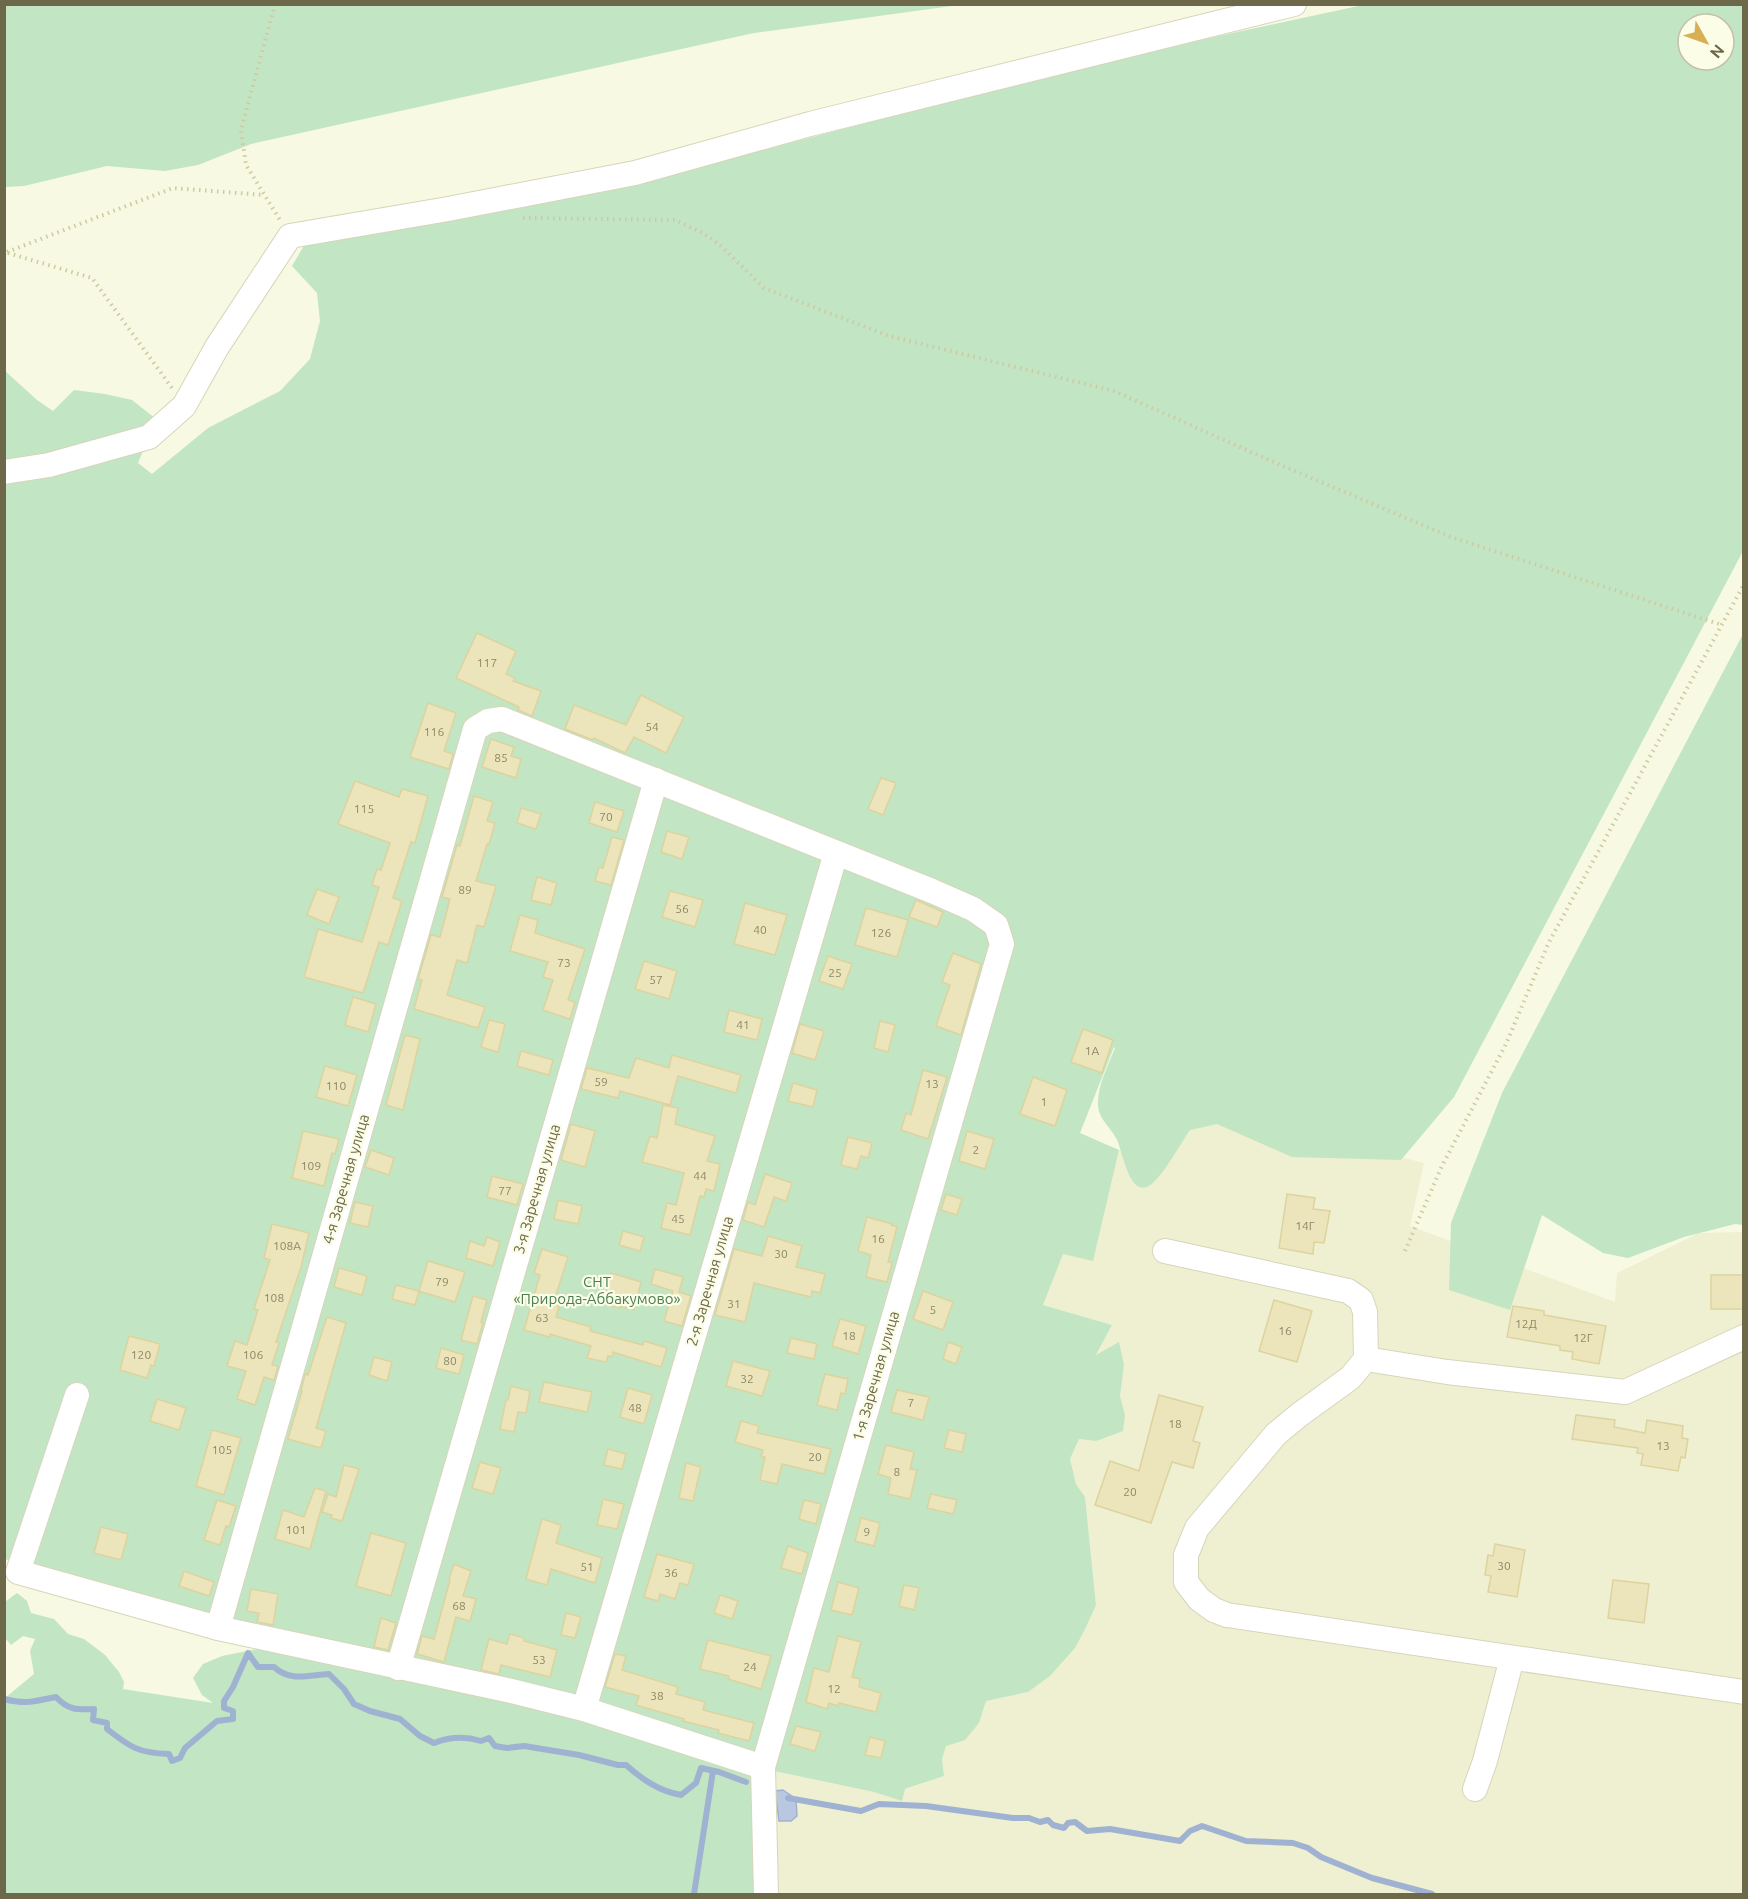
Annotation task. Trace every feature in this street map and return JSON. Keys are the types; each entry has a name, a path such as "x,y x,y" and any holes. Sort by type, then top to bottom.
{"street":[{"path":"4,472 49,465 148,437 184,406 217,347 290,236 448,209 635,173 810,124 1294,4"},
{"name":"1-я Заречная улица","path":"475,729 488,721 502,719 952,900 973,909 996,925 1002,944 763,1767 766,1894"},
{"name":"4-я Заречная улица","path":"218,1628 475,729"},
{"name":"3-я Заречная улица","path":"398,1668 656,780"},
{"name":"2-я Заречная улица","path":"584,1709 836,853"},
{"path":"1165,1251 1348,1291 1361,1300 1365,1312 1366,1359 1350,1378 1276,1434 1197,1528 1186,1555 1186,1582 1199,1599 1214,1610 1227,1615 1743,1692"},
{"path":"1366,1359 1447,1372 1625,1392 1743,1337"},
{"path":"77,1395 18,1572 218,1628 584,1709 763,1767"},
{"path":"1475,1789 1485,1761 1512,1658"}],"path":[{"path":"275,4 241,130 246,165 290,236"},
{"path":"5,252 173,188 264,195"},
{"path":"516,218 675,220 703,233 720,245 764,288 889,336 1114,391 1269,460 1452,537 1722,625"},
{"path":"5,252 92,278 184,406"},
{"path":"1405,1251 1442,1166 1506,1044 1550,942 1743,584"}],"shaded area":[{"path":"1205,1108 1424,1163 1410,1226 1615,1302 1617,1273 1699,1233 1743,1232 1743,1894 777,1894 774,1771 874,1792 902,1801 904,1790 944,1776 942,1759 946,1746 979,1723 986,1701 1028,1692 1050,1676 1075,1648 1096,1604 1085,1497 1076,1484 1070,1459 1079,1439 1096,1441 1125,1415 1120,1396 1124,1365 1096,1356 1112,1325 1043,1305 1063,1253 1093,1260 1119,1150"}],"green space":[{"path":"5,4 959,5 754,33 251,144 198,165 165,171 107,166 24,186 5,187"},
{"name":"СНТ «Природа-Аббакумово»","path":"1363,5 1743,5 1743,551 1454,1097 1401,1160 1292,1157 1217,1124 1190,1130 1159,1176 1149,1186 1142,1188 1136,1185 1131,1178 1116,1138 1103,1119 1098,1106 1099,1091 1114,1047 1080,1133 1119,1150 1093,1261 1063,1254 1043,1305 1112,1325 1096,1355 1119,1342 1124,1365 1120,1396 1125,1415 1123,1431 1096,1441 1079,1439 1070,1459 1076,1484 1085,1497 1096,1605 1075,1648 1050,1676 1028,1692 986,1701 979,1723 965,1740 946,1746 942,1759 944,1776 905,1789 902,1801 874,1792 774,1771 764,1894 5,1894 5,1698 34,1674 30,1651 35,1639 23,1636 11,1645 5,1638 5,1602 17,1593 27,1601 31,1613 54,1619 68,1634 84,1639 105,1655 119,1672 124,1682 123,1689 213,1703 202,1695 193,1678 203,1664 222,1656 257,1649 5,1559 4,370 37,400 53,411 74,390 132,400 156,419 138,463 152,474 208,428 280,391 310,359 320,321 317,293 292,266 309,237 630,185 1098,62"},
{"path":"1743,634 1743,1225 1735,1224 1684,1237 1628,1258 1603,1253 1542,1215 1510,1310 1449,1290 1451,1223 1502,1093"}],"water":[{"path":"783,1790 796,1799 797,1816 791,1821 779,1821 775,1791"}],"building":[{"path":"477,633 516,651 506,674 515,678 513,681 541,691 532,716 518,710 519,707 456,678"},
{"path":"641,695 684,717 666,753 634,737 625,753 594,738 593,740 565,729 574,705 626,725"},
{"path":"428,703 456,713 444,751 453,754 449,769 410,757"},
{"path":"491,739 514,747 511,756 521,759 516,778 482,767"},
{"path":"881,778 896,783 883,815 868,809"},
{"path":"355,781 399,797 402,789 428,796 415,843 411,842 393,898 402,901 388,945 379,942 363,993 304,977 318,929 362,942 379,887 372,885 377,869 381,870 390,843 338,824"},
{"path":"474,796 493,802 487,821 495,823 476,881 496,886 484,927 477,925 467,963 457,960 447,995 485,1007 478,1028 414,1009 422,980 418,979 431,935 440,937 450,899 442,897"},
{"path":"595,802 624,811 617,832 589,823"},
{"path":"521,808 541,814 536,829 517,823"},
{"path":"667,831 689,837 682,859 661,852"},
{"path":"612,837 624,840 611,885 595,881 599,867 603,868"},
{"path":"537,877 557,883 551,905 531,900"},
{"path":"317,889 339,897 329,924 307,915"},
{"path":"670,891 703,900 695,927 662,917"},
{"path":"916,900 943,912 937,927 909,917"},
{"path":"745,903 787,915 775,955 734,944"},
{"path":"866,908 908,920 897,957 855,945"},
{"path":"520,915 538,920 535,933 585,949 568,1000 575,1002 570,1019 543,1010 553,980 543,977 548,962 510,951"},
{"path":"953,953 981,964 961,1035 936,1026 950,985 942,982"},
{"path":"828,956 852,964 843,989 819,981"},
{"path":"644,961 677,971 669,999 635,989"},
{"path":"353,997 376,1004 368,1032 345,1025"},
{"path":"729,1010 762,1019 757,1040 724,1032"},
{"path":"489,1020 505,1024 498,1052 481,1047"},
{"path":"880,1021 895,1025 888,1052 874,1048"},
{"path":"800,1024 824,1031 815,1060 792,1053"},
{"path":"1083,1029 1113,1040 1102,1073 1071,1062"},
{"path":"405,1035 420,1039 403,1110 386,1105"},
{"path":"521,1051 553,1060 549,1075 517,1066"},
{"path":"672,1055 741,1075 736,1093 678,1076 670,1105 620,1091 618,1098 581,1089 587,1068 629,1078 636,1058 669,1068"},
{"path":"325,1066 357,1075 348,1106 316,1097"},
{"path":"923,1070 947,1077 928,1139 901,1130 906,1113 911,1115"},
{"path":"1033,1077 1067,1090 1055,1126 1020,1114"},
{"path":"793,1083 817,1090 813,1107 788,1101"},
{"path":"663,1105 678,1108 675,1124 715,1136 707,1161 720,1164 714,1191 706,1189 704,1197 700,1196 690,1235 661,1228 667,1203 676,1205 684,1173 642,1162 650,1136 657,1138"},
{"path":"571,1124 595,1131 585,1167 561,1160"},
{"path":"303,1131 339,1139 335,1154 332,1153 324,1186 292,1178"},
{"path":"967,1131 994,1139 985,1169 959,1161"},
{"path":"848,1137 872,1143 868,1158 861,1156 857,1169 841,1165"},
{"path":"371,1150 394,1158 389,1175 365,1167"},
{"path":"765,1174 792,1183 786,1201 774,1197 764,1227 743,1220 748,1202 755,1205"},
{"path":"492,1176 523,1184 517,1205 487,1197"},
{"path":"946,1194 962,1199 957,1215 941,1210"},
{"path":"1287,1194 1315,1198 1313,1209 1330,1211 1324,1243 1314,1242 1313,1254 1279,1248"},
{"path":"558,1200 582,1206 578,1224 554,1219"},
{"path":"355,1202 373,1206 368,1227 350,1223"},
{"path":"867,1217 897,1227 888,1262 892,1263 887,1282 866,1277 871,1255 858,1251"},
{"path":"272,1224 309,1233 301,1267 276,1342 279,1343 272,1365 278,1366 274,1380 264,1377 255,1405 237,1399 246,1371 227,1366 235,1341 247,1345 258,1310 254,1309 270,1260 264,1258"},
{"path":"623,1231 644,1237 640,1251 619,1245"},
{"path":"768,1236 802,1246 796,1267 825,1274 820,1293 812,1291 811,1297 754,1283 745,1322 715,1315 734,1249 762,1256"},
{"path":"487,1237 500,1242 493,1266 466,1258 470,1241 484,1246"},
{"path":"542,1249 568,1257 553,1304 559,1306 556,1317 591,1327 590,1331 643,1345 644,1341 667,1348 661,1367 613,1352 612,1357 608,1356 606,1362 587,1358 591,1346 550,1334 550,1337 524,1330 540,1275 534,1273"},
{"path":"428,1261 465,1272 455,1302 419,1291"},
{"path":"339,1268 367,1276 362,1295 334,1287"},
{"path":"655,1269 683,1277 679,1292 691,1296 682,1326 664,1321 673,1291 651,1284"},
{"path":"611,1273 641,1282 634,1310 603,1304"},
{"path":"1711,1275 1743,1275 1743,1309 1711,1309"},
{"path":"396,1285 419,1291 415,1305 392,1299"},
{"path":"923,1291 953,1302 943,1330 913,1319"},
{"path":"473,1296 487,1300 477,1344 461,1340"},
{"path":"1274,1300 1312,1311 1297,1362 1259,1351"},
{"path":"1513,1306 1544,1311 1544,1315 1606,1326 1599,1364 1572,1359 1573,1352 1560,1350 1560,1346 1507,1337"},
{"path":"327,1317 346,1323 316,1428 326,1431 321,1448 288,1439 305,1374 308,1375"},
{"path":"840,1319 866,1326 858,1354 832,1346"},
{"path":"129,1336 160,1344 154,1366 151,1365 147,1378 120,1370"},
{"path":"791,1338 817,1344 814,1359 787,1353"},
{"path":"948,1342 962,1347 956,1364 943,1359"},
{"path":"441,1348 464,1355 459,1374 436,1368"},
{"path":"374,1357 392,1362 387,1381 369,1375"},
{"path":"733,1361 770,1371 762,1396 726,1386"},
{"path":"825,1374 848,1379 845,1394 841,1393 837,1410 817,1405"},
{"path":"544,1382 592,1392 587,1412 539,1402"},
{"path":"511,1386 530,1391 526,1413 518,1412 514,1432 500,1429"},
{"path":"628,1388 652,1395 644,1424 620,1417"},
{"path":"897,1390 929,1397 923,1420 891,1412"},
{"path":"1159,1395 1203,1407 1193,1441 1200,1443 1193,1468 1172,1462 1151,1523 1095,1505 1110,1461 1139,1471"},
{"path":"157,1399 186,1408 179,1430 150,1421"},
{"path":"1576,1415 1615,1420 1614,1427 1645,1433 1647,1420 1683,1426 1682,1438 1688,1439 1685,1458 1681,1457 1678,1471 1641,1465 1643,1454 1637,1453 1638,1448 1572,1439"},
{"path":"741,1421 759,1426 757,1433 831,1449 824,1474 782,1464 777,1484 760,1480 765,1457 761,1456 763,1450 735,1442"},
{"path":"212,1430 241,1438 224,1495 196,1486"},
{"path":"949,1430 966,1434 962,1452 944,1448"},
{"path":"886,1445 914,1452 910,1469 917,1470 910,1499 888,1494 891,1478 878,1474"},
{"path":"608,1449 626,1454 622,1469 604,1465"},
{"path":"480,1462 501,1468 493,1494 472,1488"},
{"path":"686,1463 701,1467 693,1501 679,1498"},
{"path":"344,1465 359,1469 342,1521 322,1512 328,1494 336,1497"},
{"path":"315,1488 326,1491 310,1549 275,1539 283,1510 304,1517"},
{"path":"931,1494 957,1500 953,1514 927,1508"},
{"path":"603,1499 624,1504 617,1529 597,1525"},
{"path":"217,1500 236,1506 220,1545 204,1540"},
{"path":"804,1500 821,1504 816,1524 799,1519"},
{"path":"861,1518 880,1523 874,1546 855,1541"},
{"path":"542,1519 561,1525 556,1543 602,1558 595,1583 551,1569 547,1585 526,1579"},
{"path":"101,1527 128,1534 121,1560 94,1553"},
{"path":"371,1533 406,1543 391,1596 356,1586"},
{"path":"1495,1544 1525,1550 1517,1597 1488,1592 1491,1576 1485,1575 1488,1555 1493,1556"},
{"path":"788,1546 808,1553 802,1574 781,1568"},
{"path":"657,1554 694,1564 688,1585 680,1583 675,1599 660,1594 658,1601 644,1597"},
{"path":"454,1564 471,1571 463,1596 476,1599 470,1621 456,1617 444,1662 417,1654 422,1636 434,1639"},
{"path":"184,1571 214,1582 209,1596 179,1586"},
{"path":"1613,1580 1649,1584 1644,1623 1608,1618"},
{"path":"838,1582 859,1588 852,1615 831,1610"},
{"path":"904,1585 919,1588 914,1610 899,1606"},
{"path":"251,1589 278,1594 273,1625 257,1622 259,1613 247,1611"},
{"path":"720,1595 738,1601 732,1619 714,1613"},
{"path":"566,1613 581,1617 575,1638 561,1635"},
{"path":"381,1618 396,1623 388,1650 374,1647"},
{"path":"510,1634 524,1638 524,1641 557,1650 550,1677 501,1665 499,1674 481,1670 489,1639 507,1644"},
{"path":"838,1636 861,1642 852,1677 860,1679 859,1687 881,1693 876,1712 839,1703 838,1706 829,1703 827,1709 806,1702 814,1668 829,1672"},
{"path":"708,1640 771,1656 761,1689 728,1679 729,1676 700,1669"},
{"path":"615,1654 626,1656 622,1670 678,1687 676,1694 705,1702 703,1710 754,1723 749,1741 636,1705 639,1696 605,1687"},
{"path":"796,1726 821,1732 815,1751 790,1744"},
{"path":"870,1737 885,1741 881,1758 865,1755"}],"waterway":[{"path":"4,1699 25,1702 56,1697 73,1708 94,1709 93,1720 107,1723 107,1729 122,1740 135,1748 169,1754 172,1761 180,1758 185,1748 217,1721 233,1719 233,1711 224,1708 224,1701 248,1653 258,1667 274,1667 287,1675 329,1674 344,1689 354,1704 400,1719 420,1736 434,1743 445,1739 469,1738 481,1741 489,1738 495,1746 507,1748 524,1746 579,1755 626,1765 652,1784 681,1795 696,1783 701,1768 746,1782"},
{"path":"694,1894 713,1771"},
{"path":"788,1798 861,1811 879,1804 926,1806 1013,1818 1029,1818 1040,1822 1048,1820 1053,1825 1064,1828 1068,1823 1075,1822 1087,1831 1110,1829 1180,1841 1190,1831 1202,1826 1246,1841 1293,1843 1372,1878 1432,1894"}]}
